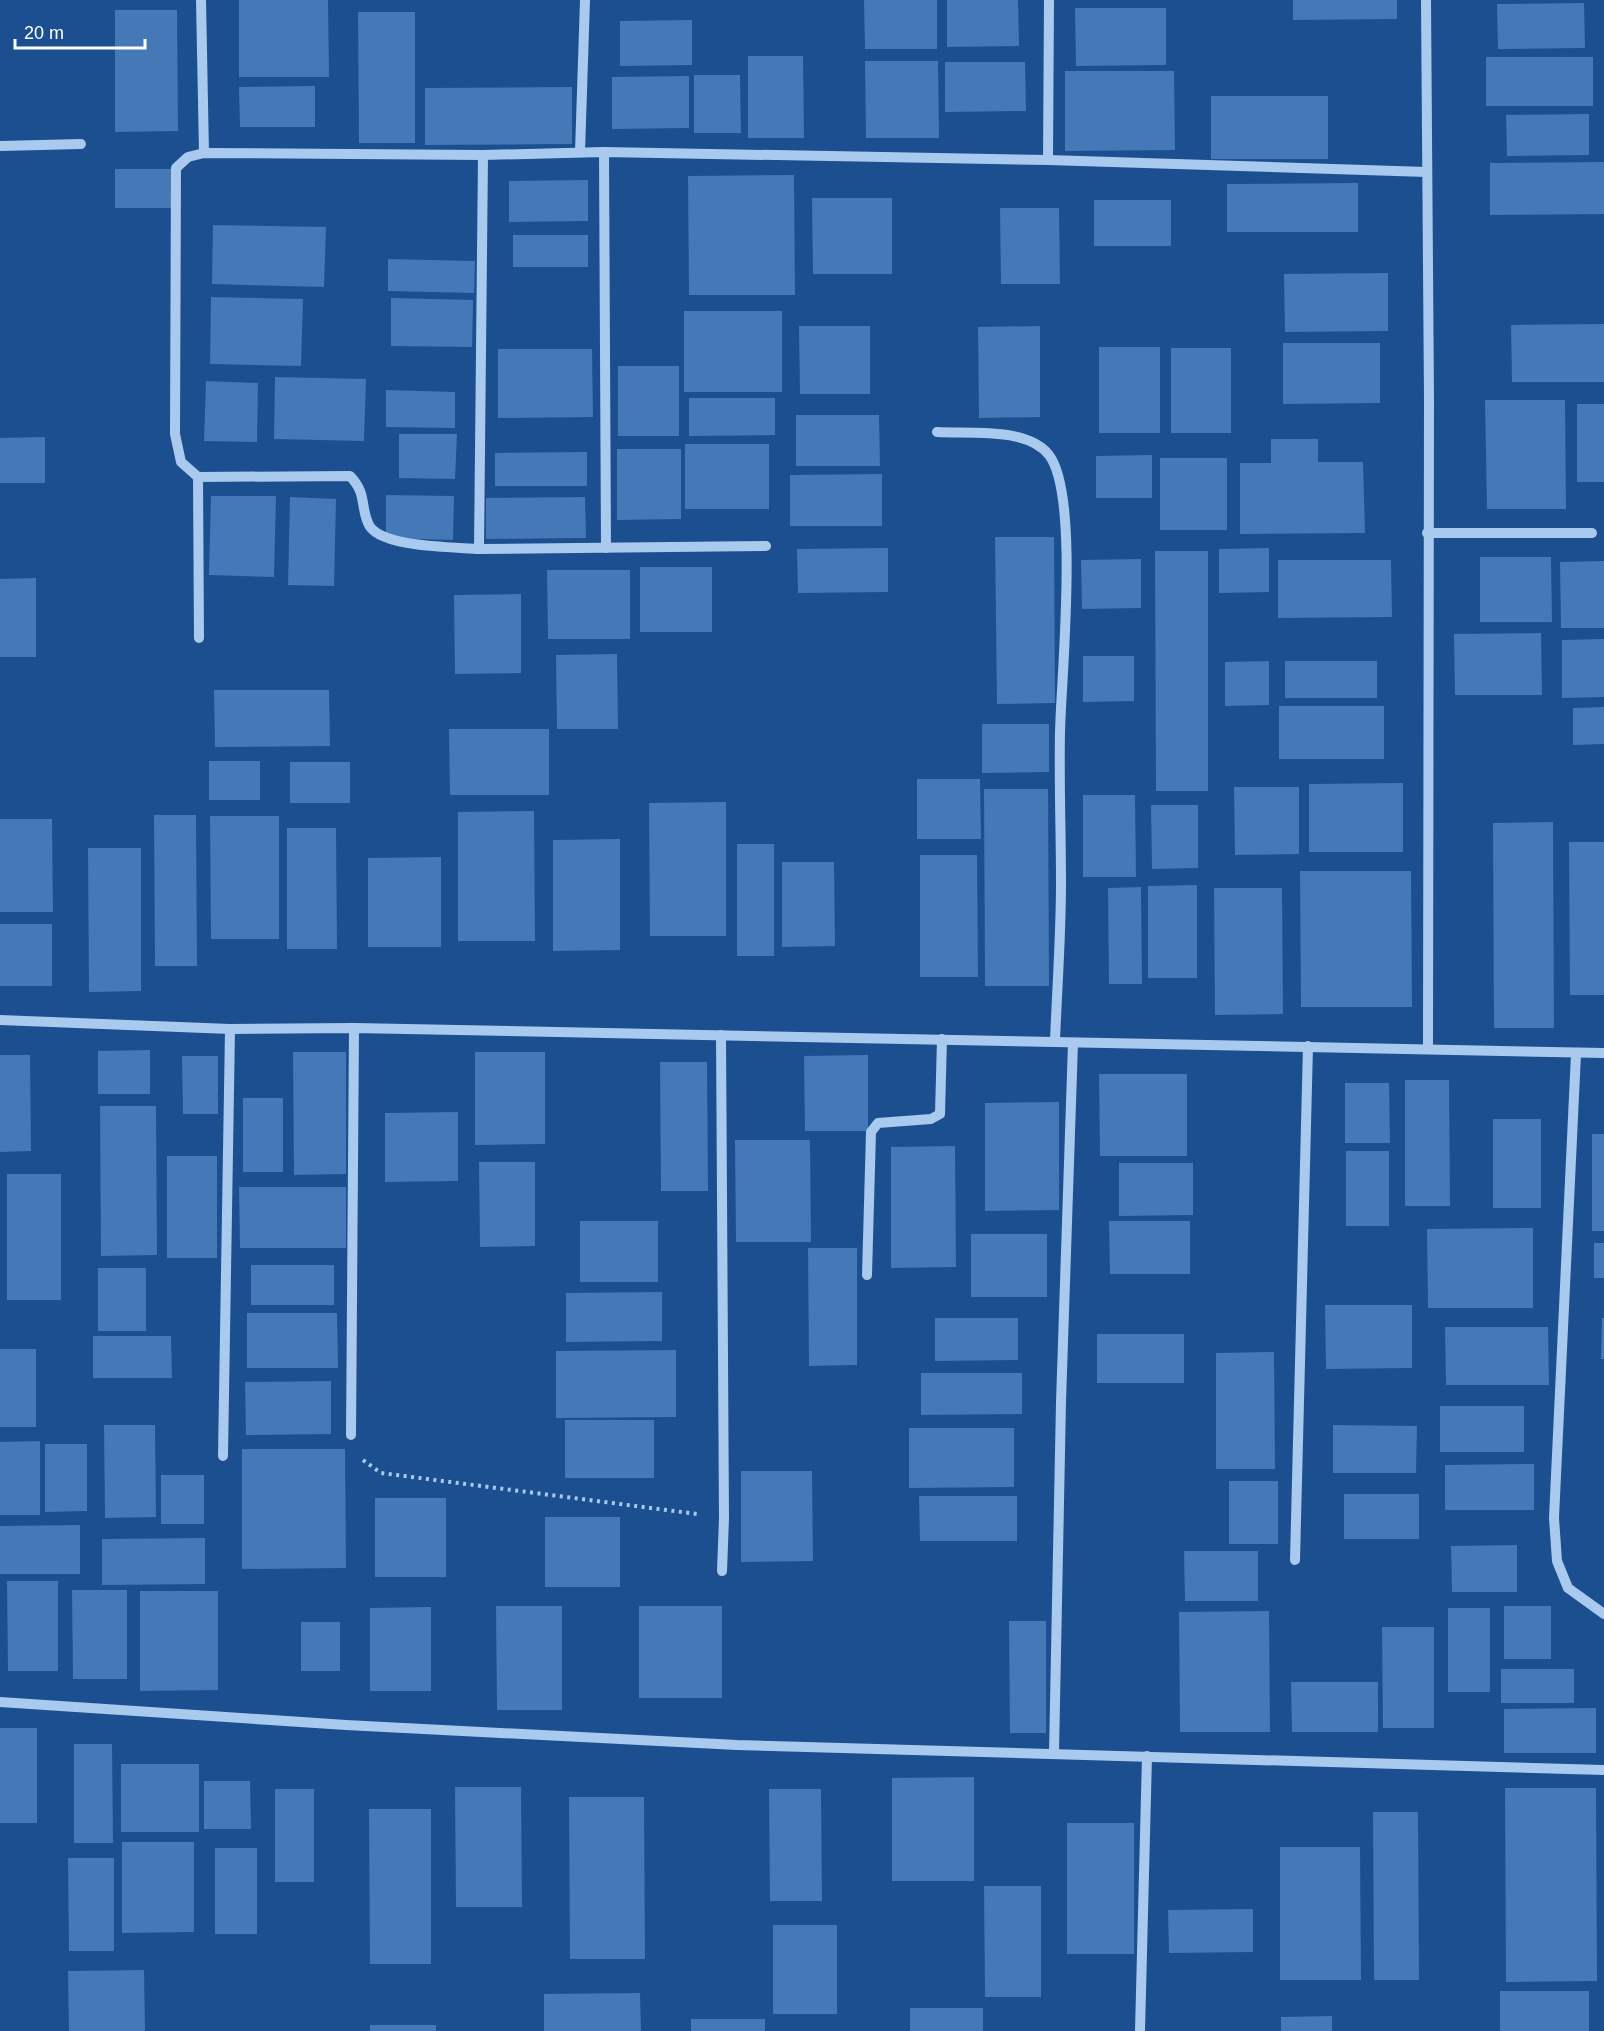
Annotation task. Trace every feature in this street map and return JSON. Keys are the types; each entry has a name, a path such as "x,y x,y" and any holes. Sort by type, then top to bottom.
{"street":[{"path":"201,0 204,153"},
{"path":"580,152 585,0"},
{"path":"1048,160 1049,0"},
{"path":"1426,0 1429,400 1428,1048"},
{"path":"0,146 81,144"},
{"path":"604,152 606,548"},
{"path":"766,546 479,549 401,542 380,537 368,525 359,486 350,476 198,477 181,462 175,434 176,168 188,157 204,153 483,155 604,152 1048,160 1426,172"},
{"path":"479,549 483,155"},
{"path":"937,432 1022,436 1035,443 1048,455 1059,481 1065,541 1066,599 1060,732 1061,885 1055,1041"},
{"path":"198,477 199,638"},
{"path":"1427,533 1592,533"},
{"path":"0,1020 230,1029 354,1028 1604,1053"},
{"path":"351,1435 354,1028"},
{"path":"223,1456 230,1029"},
{"path":"721,1035 724,1518 722,1571"},
{"path":"867,1275 871,1132 878,1123 932,1119 940,1114 942,1039"},
{"path":"1054,1753 1061,1402 1073,1043"},
{"path":"1295,1560 1308,1046"},
{"path":"1576,1054 1554,1518 1557,1562 1568,1588 1604,1614"},
{"path":"0,1702 346,1725 678,1742 1604,1770"},
{"path":"1140,2031 1147,1756"}],"path":[{"path":"351,1435 357,1454 381,1473 724,1518"}],"building":[{"path":"239,0 328,0 329,77 239,77"},
{"path":"864,0 937,0 937,49 865,49"},
{"path":"947,0 1018,0 1019,46 947,47"},
{"path":"1293,0 1397,0 1397,19 1293,20"},
{"path":"1584,3 1585,48 1498,49 1497,4"},
{"path":"1075,8 1166,8 1166,65 1076,66"},
{"path":"115,10 177,10 178,131 115,132"},
{"path":"358,12 415,12 415,143 359,143"},
{"path":"692,20 692,65 620,66 620,21"},
{"path":"748,56 803,56 804,138 748,138"},
{"path":"1486,57 1593,57 1593,106 1486,106"},
{"path":"865,61 938,61 939,138 866,138"},
{"path":"945,62 1025,62 1026,111 945,112"},
{"path":"1065,71 1174,71 1175,150 1065,151"},
{"path":"694,75 740,75 741,133 694,133"},
{"path":"689,76 689,128 612,129 612,77"},
{"path":"315,86 315,127 240,127 239,87"},
{"path":"572,87 572,144 425,145 425,88"},
{"path":"1211,96 1328,96 1328,159 1211,159"},
{"path":"1589,114 1589,155 1507,156 1506,115"},
{"path":"1604,162 1604,214 1490,215 1490,163"},
{"path":"115,169 171,169 171,208 115,208"},
{"path":"794,175 795,295 689,295 688,176"},
{"path":"588,180 588,221 509,222 509,181"},
{"path":"1358,183 1358,232 1227,232 1227,184"},
{"path":"812,198 892,198 892,274 813,274"},
{"path":"1094,200 1171,200 1171,246 1094,246"},
{"path":"1000,208 1059,208 1060,284 1001,284"},
{"path":"213,225 326,227 324,287 212,284"},
{"path":"513,235 588,235 588,267 513,267"},
{"path":"388,259 475,261 474,293 388,291"},
{"path":"1388,273 1388,331 1285,332 1284,274"},
{"path":"211,297 303,299 301,366 210,364"},
{"path":"391,298 473,300 472,347 391,346"},
{"path":"684,311 782,311 782,392 684,392"},
{"path":"1604,324 1604,382 1512,382 1511,325"},
{"path":"799,326 870,326 870,394 800,394"},
{"path":"1040,326 1040,417 979,418 978,327"},
{"path":"1283,343 1380,343 1380,403 1283,404"},
{"path":"1099,347 1160,347 1160,433 1099,433"},
{"path":"1171,348 1231,348 1231,433 1171,433"},
{"path":"498,349 592,349 593,417 498,418"},
{"path":"618,366 679,366 679,436 618,436"},
{"path":"275,377 366,379 364,441 274,439"},
{"path":"206,381 258,383 257,442 204,441"},
{"path":"386,390 455,392 455,428 386,427"},
{"path":"689,398 775,398 775,435 689,436"},
{"path":"1485,400 1565,400 1566,509 1487,509"},
{"path":"1577,404 1604,404 1604,482 1577,482"},
{"path":"796,415 879,415 880,466 796,466"},
{"path":"399,434 457,434 455,479 399,478"},
{"path":"45,437 45,483 0,483 0,438"},
{"path":"1271,439 1318,439 1318,462 1363,462 1365,533 1240,534 1240,463 1271,463"},
{"path":"685,444 769,444 769,509 685,509"},
{"path":"617,449 681,449 681,519 617,520"},
{"path":"587,452 587,486 495,486 495,453"},
{"path":"1152,455 1152,498 1096,498 1096,456"},
{"path":"1160,458 1227,458 1227,530 1160,530"},
{"path":"882,474 882,526 790,526 790,475"},
{"path":"386,495 454,496 453,540 386,538"},
{"path":"211,496 276,496 274,577 209,575"},
{"path":"290,497 336,499 334,586 288,585"},
{"path":"585,497 586,538 486,539 486,498"},
{"path":"995,537 1054,537 1055,703 997,704"},
{"path":"888,548 888,592 798,593 797,549"},
{"path":"1269,548 1269,592 1219,593 1219,549"},
{"path":"1155,551 1208,551 1208,791 1156,791"},
{"path":"1480,557 1551,557 1552,622 1480,622"},
{"path":"1141,559 1141,608 1082,609 1081,560"},
{"path":"1278,560 1391,560 1392,617 1278,618"},
{"path":"1604,561 1604,628 1561,628 1560,562"},
{"path":"640,567 712,567 712,632 640,632"},
{"path":"547,570 630,570 630,639 548,639"},
{"path":"36,578 36,657 0,657 0,579"},
{"path":"521,594 521,673 455,674 454,595"},
{"path":"1541,633 1542,695 1455,695 1454,634"},
{"path":"1604,639 1604,697 1562,698 1562,640"},
{"path":"617,654 618,729 557,729 556,655"},
{"path":"1083,656 1134,656 1134,701 1083,702"},
{"path":"1269,661 1269,705 1225,706 1225,662"},
{"path":"1285,661 1377,661 1377,698 1285,698"},
{"path":"214,690 329,690 330,746 215,747"},
{"path":"1279,706 1384,706 1384,759 1279,759"},
{"path":"1604,707 1604,744 1573,745 1573,708"},
{"path":"982,724 1049,724 1049,772 982,773"},
{"path":"449,729 549,729 549,795 450,795"},
{"path":"209,761 260,761 260,800 209,800"},
{"path":"290,762 350,762 350,803 290,803"},
{"path":"917,779 980,779 981,839 917,839"},
{"path":"1403,783 1403,852 1309,852 1309,784"},
{"path":"1234,787 1299,787 1299,854 1235,855"},
{"path":"984,789 1048,789 1049,986 985,986"},
{"path":"1083,795 1135,795 1136,877 1083,877"},
{"path":"726,802 726,936 650,936 649,803"},
{"path":"1151,805 1198,805 1198,868 1152,869"},
{"path":"534,811 535,941 458,941 458,812"},
{"path":"154,815 196,815 197,966 155,966"},
{"path":"210,816 279,816 279,939 211,939"},
{"path":"0,819 52,819 53,912 0,912"},
{"path":"1553,822 1554,1028 1494,1028 1493,823"},
{"path":"287,828 336,828 337,949 287,949"},
{"path":"620,839 620,950 553,951 553,840"},
{"path":"1569,842 1604,842 1604,995 1570,995"},
{"path":"737,844 774,844 774,956 737,956"},
{"path":"88,848 141,848 141,991 89,992"},
{"path":"920,855 977,855 978,977 920,977"},
{"path":"441,857 441,947 368,947 368,858"},
{"path":"782,862 834,862 835,946 782,947"},
{"path":"1300,871 1411,871 1412,1007 1301,1007"},
{"path":"1197,885 1197,978 1148,978 1148,886"},
{"path":"1141,887 1142,984 1109,984 1108,888"},
{"path":"1214,888 1282,888 1283,1014 1215,1015"},
{"path":"0,924 52,924 52,986 0,986"},
{"path":"150,1050 150,1094 98,1094 98,1051"},
{"path":"293,1052 346,1052 346,1174 294,1175"},
{"path":"475,1052 545,1052 545,1144 475,1145"},
{"path":"0,1055 30,1055 31,1151 0,1152"},
{"path":"868,1055 868,1131 805,1131 804,1056"},
{"path":"182,1056 218,1056 218,1114 183,1114"},
{"path":"660,1062 707,1062 708,1191 661,1191"},
{"path":"1099,1074 1187,1074 1187,1156 1100,1156"},
{"path":"1405,1080 1449,1080 1450,1206 1405,1206"},
{"path":"1345,1083 1389,1083 1390,1143 1345,1143"},
{"path":"243,1098 283,1098 283,1172 243,1172"},
{"path":"1059,1102 1059,1210 985,1211 985,1103"},
{"path":"100,1106 156,1106 157,1255 101,1256"},
{"path":"458,1112 458,1181 385,1182 385,1113"},
{"path":"1493,1119 1541,1119 1541,1208 1493,1208"},
{"path":"1592,1134 1604,1134 1604,1231 1592,1231"},
{"path":"735,1140 810,1140 811,1242 736,1242"},
{"path":"955,1146 956,1267 891,1268 891,1147"},
{"path":"1346,1151 1389,1151 1389,1226 1346,1226"},
{"path":"167,1156 217,1156 217,1258 167,1258"},
{"path":"479,1162 535,1162 535,1246 480,1247"},
{"path":"1119,1163 1193,1163 1193,1215 1119,1216"},
{"path":"7,1174 61,1174 61,1300 7,1300"},
{"path":"239,1187 346,1187 346,1248 240,1248"},
{"path":"580,1221 658,1221 658,1282 580,1282"},
{"path":"1109,1221 1190,1221 1190,1274 1110,1274"},
{"path":"1533,1228 1533,1308 1428,1308 1427,1229"},
{"path":"971,1234 1047,1234 1047,1297 971,1297"},
{"path":"1594,1243 1604,1243 1604,1278 1594,1278"},
{"path":"808,1248 857,1248 857,1365 809,1366"},
{"path":"251,1265 334,1265 334,1305 251,1305"},
{"path":"98,1268 146,1268 146,1331 98,1331"},
{"path":"662,1292 662,1341 566,1342 566,1293"},
{"path":"1325,1305 1412,1305 1412,1368 1326,1369"},
{"path":"247,1313 337,1313 338,1368 247,1368"},
{"path":"935,1318 1018,1318 1018,1360 935,1361"},
{"path":"1602,1318 1604,1318 1604,1359 1601,1359"},
{"path":"1445,1327 1548,1327 1549,1385 1446,1385"},
{"path":"1097,1334 1184,1334 1184,1383 1097,1383"},
{"path":"93,1336 171,1336 172,1378 93,1378"},
{"path":"0,1349 36,1349 36,1427 0,1427"},
{"path":"676,1350 676,1417 556,1418 556,1351"},
{"path":"1274,1352 1275,1469 1216,1469 1216,1353"},
{"path":"921,1373 1022,1373 1022,1414 921,1415"},
{"path":"331,1381 331,1434 246,1435 245,1382"},
{"path":"1440,1406 1524,1406 1524,1452 1440,1452"},
{"path":"565,1420 654,1420 654,1478 565,1478"},
{"path":"104,1425 155,1425 156,1517 105,1518"},
{"path":"1333,1425 1417,1426 1416,1473 1333,1473"},
{"path":"909,1428 1014,1428 1014,1487 909,1488"},
{"path":"40,1441 40,1515 0,1515 0,1442"},
{"path":"45,1444 87,1444 87,1511 45,1512"},
{"path":"242,1449 345,1449 346,1568 242,1569"},
{"path":"1534,1464 1534,1510 1445,1510 1445,1465"},
{"path":"741,1471 812,1471 813,1561 741,1562"},
{"path":"161,1475 204,1475 204,1524 161,1524"},
{"path":"1229,1481 1278,1481 1278,1544 1229,1544"},
{"path":"1344,1494 1419,1494 1419,1539 1344,1539"},
{"path":"919,1496 1017,1496 1017,1541 920,1541"},
{"path":"375,1498 446,1498 446,1577 375,1577"},
{"path":"545,1517 620,1517 620,1587 545,1587"},
{"path":"80,1525 80,1574 0,1574 0,1526"},
{"path":"205,1538 205,1584 102,1585 102,1539"},
{"path":"1517,1545 1517,1592 1452,1592 1451,1546"},
{"path":"1184,1551 1258,1551 1258,1601 1185,1601"},
{"path":"7,1581 58,1581 58,1671 8,1671"},
{"path":"72,1590 127,1590 127,1679 73,1679"},
{"path":"140,1591 218,1591 218,1690 140,1691"},
{"path":"496,1606 562,1606 562,1710 497,1710"},
{"path":"639,1606 722,1606 722,1698 639,1698"},
{"path":"1504,1606 1551,1606 1551,1659 1504,1659"},
{"path":"431,1607 431,1691 370,1691 370,1608"},
{"path":"1448,1608 1490,1608 1490,1692 1448,1692"},
{"path":"1269,1611 1270,1732 1180,1732 1179,1612"},
{"path":"1009,1621 1046,1621 1046,1733 1010,1733"},
{"path":"301,1622 340,1622 340,1671 301,1671"},
{"path":"1382,1627 1434,1627 1434,1728 1383,1728"},
{"path":"1501,1669 1574,1669 1574,1703 1501,1703"},
{"path":"1291,1682 1378,1682 1378,1732 1292,1732"},
{"path":"1596,1708 1596,1753 1504,1753 1504,1709"},
{"path":"0,1728 37,1728 37,1823 0,1823"},
{"path":"74,1744 112,1744 113,1843 74,1843"},
{"path":"121,1764 199,1764 199,1832 121,1832"},
{"path":"974,1777 974,1881 892,1881 892,1778"},
{"path":"204,1781 250,1781 251,1829 204,1829"},
{"path":"455,1787 521,1787 522,1907 456,1907"},
{"path":"1505,1788 1596,1788 1597,1981 1506,1982"},
{"path":"275,1789 314,1789 314,1882 275,1882"},
{"path":"769,1789 821,1789 822,1901 770,1901"},
{"path":"569,1797 644,1797 645,1959 570,1959"},
{"path":"369,1809 431,1809 431,1964 370,1964"},
{"path":"1373,1812 1418,1812 1419,1980 1374,1980"},
{"path":"1067,1823 1134,1823 1134,1954 1067,1954"},
{"path":"122,1842 194,1842 194,1932 122,1933"},
{"path":"1280,1847 1360,1847 1361,1980 1280,1980"},
{"path":"215,1848 257,1848 257,1934 215,1934"},
{"path":"68,1858 114,1858 114,1951 69,1951"},
{"path":"984,1886 1041,1886 1041,1997 985,1997"},
{"path":"1253,1909 1253,1952 1169,1953 1168,1910"},
{"path":"773,1925 837,1925 837,2014 773,2014"},
{"path":"144,1970 145,2031 69,2031 68,1971"},
{"path":"1500,1991 1589,1991 1589,2031 1500,2031"},
{"path":"640,1993 641,2031 544,2031 544,1994"},
{"path":"910,2008 983,2008 983,2031 910,2031"},
{"path":"1332,2016 1332,2031 1281,2031 1281,2017"},
{"path":"691,2019 765,2019 765,2031 691,2031"},
{"path":"370,2025 436,2025 436,2031 370,2031"}]}
